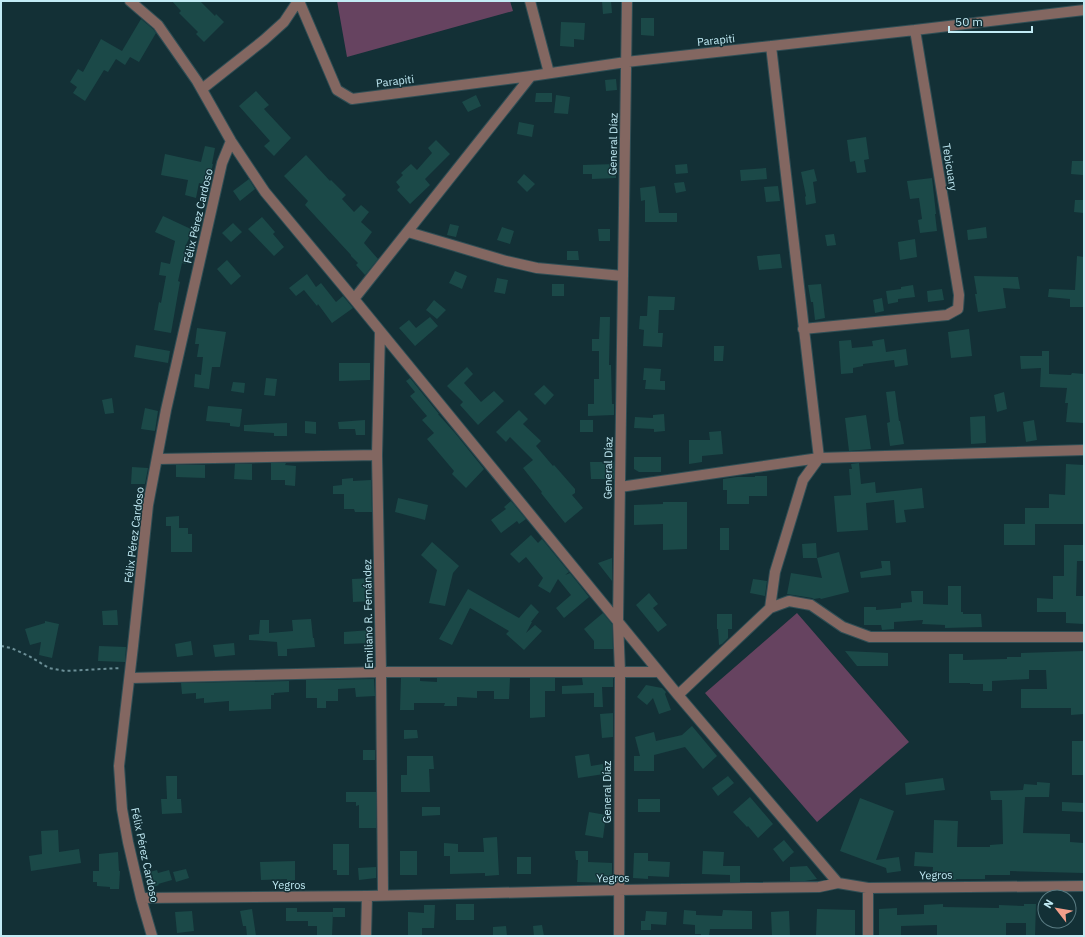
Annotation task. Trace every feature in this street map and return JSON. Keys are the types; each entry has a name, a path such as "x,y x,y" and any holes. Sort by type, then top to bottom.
{"street":[{"path":"130,1 158,25 197,81 230,141 265,192 354,298 380,332 678,695 838,884"},
{"path":"202,89 264,40 284,22 298,1"},
{"name":"Parapiti","path":"298,1 337,90 352,99 549,74 626,62 1084,10"},
{"path":"530,1 549,74"},
{"name":"General Díaz","path":"619,936 620,672 618,621 627,1"},
{"name":"Tebicuary","path":"803,329 947,315 958,309 959,296 915,30"},
{"path":"770,608 775,572 803,480 819,458 771,46"},
{"path":"354,298 532,76"},
{"name":"Félix Pérez Cardoso","path":"152,936 141,898 128,842 122,809 119,766 130,678 148,505 166,410 222,163 230,141"},
{"path":"408,232 506,261 537,268 623,276"},
{"name":"Emiliano R. Fernández","path":"380,332 377,455 383,896"},
{"path":"620,486 819,458 1084,450"},
{"path":"157,459 377,455"},
{"path":"678,695 770,608 789,601 811,605 843,627 870,637 1084,637"},
{"path":"130,678 381,672 659,672"},
{"name":"Yegros","path":"141,898 383,896 819,886 838,884 868,888 1084,886"},
{"path":"868,888 868,936"},
{"path":"366,936 367,896"}],"path":[{"path":"1,646 11,648 29,656 49,668 65,671 131,668"}],"shaded area":[{"path":"337,1 510,1 513,11 347,57"},
{"path":"797,613 909,742 817,822 705,693"}],"building":[{"path":"172,1 200,1 215,16 216,14 224,22 204,42 196,34 198,32 179,13 181,11"},
{"path":"602,1 611,1 612,13 603,14"},
{"path":"641,18 654,18 654,36 641,35"},
{"path":"141,19 156,33 139,62 130,57 125,65 116,59 108,72 104,70 85,101 73,93 77,87 70,82 78,69 83,72 101,39 122,51"},
{"path":"561,22 585,23 584,40 574,39 574,47 560,46"},
{"path":"616,79 617,90 606,91 605,80"},
{"path":"256,91 269,105 264,109 291,138 274,156 264,146 270,141 239,106"},
{"path":"536,93 552,93 552,102 535,102"},
{"path":"476,95 481,106 468,112 462,102"},
{"path":"556,95 570,97 568,114 554,113"},
{"path":"519,122 534,125 532,137 517,134"},
{"path":"866,137 869,159 864,160 866,172 857,173 855,161 850,162 847,140"},
{"path":"436,140 450,154 425,179 430,185 410,204 397,190 400,187 396,182 403,175 401,173 411,164 417,170 432,153 428,148"},
{"path":"205,146 215,148 208,185 199,183 196,198 185,195 188,180 161,175 165,154 201,162"},
{"path":"306,155 330,181 331,180 346,195 342,199 354,212 361,205 369,212 361,222 372,232 364,243 378,259 365,275 356,265 358,263 305,205 308,201 284,176"},
{"path":"1072,161 1084,161 1083,175 1071,174"},
{"path":"616,164 616,178 592,179 592,174 583,174 583,165"},
{"path":"687,164 688,173 676,174 675,165"},
{"path":"766,168 767,179 741,181 740,170"},
{"path":"814,169 817,181 813,182 816,203 806,205 806,196 801,172"},
{"path":"524,174 535,184 527,192 517,182"},
{"path":"932,178 937,231 920,233 918,220 922,219 919,198 910,199 907,181"},
{"path":"249,179 255,189 240,201 233,191"},
{"path":"684,182 686,191 676,193 674,183"},
{"path":"655,186 659,213 677,213 677,222 645,222 645,200 641,201 640,188"},
{"path":"778,186 780,201 766,202 764,187"},
{"path":"1075,200 1084,200 1084,213 1074,212"},
{"path":"163,216 193,230 185,247 190,248 186,264 182,263 171,333 154,330 166,276 159,275 161,262 170,264 175,241 155,232"},
{"path":"262,217 275,232 273,234 284,247 274,256 248,229"},
{"path":"233,223 242,232 231,242 222,233"},
{"path":"450,224 459,226 456,237 447,235"},
{"path":"502,227 514,231 510,244 497,240"},
{"path":"986,227 987,238 968,240 967,230"},
{"path":"598,229 610,229 610,241 599,241"},
{"path":"834,234 836,245 827,246 825,235"},
{"path":"915,239 917,257 900,260 898,242"},
{"path":"567,251 578,251 579,260 567,260"},
{"path":"780,254 782,268 759,270 757,256"},
{"path":"1077,256 1084,257 1083,307 1070,307 1070,299 1048,297 1049,289 1075,290"},
{"path":"227,260 241,276 231,285 217,269"},
{"path":"455,271 467,276 462,289 449,283"},
{"path":"307,274 316,287 321,283 336,302 343,296 353,308 332,323 318,304 317,306 304,290 296,296 289,288"},
{"path":"974,276 1018,277 1020,289 1003,288 1006,308 978,312"},
{"path":"497,278 508,280 505,294 494,292"},
{"path":"552,284 564,284 564,296 552,296"},
{"path":"821,284 825,318 815,320 813,302 811,302 808,285"},
{"path":"913,285 915,297 898,299 898,302 888,304 886,291 901,289 901,287"},
{"path":"942,289 944,300 928,302 927,291"},
{"path":"648,296 675,297 674,310 659,310 658,333 663,333 662,347 643,346 644,330 639,329 640,316 647,316"},
{"path":"882,298 884,311 875,313 873,300"},
{"path":"434,300 446,310 437,319 426,310"},
{"path":"430,317 438,326 415,346 399,328 409,320 416,328"},
{"path":"600,317 610,317 609,365 611,365 612,404 614,404 614,415 588,416 588,404 594,404 594,379 599,379 599,351 592,351 592,339 599,339"},
{"path":"197,328 226,332 220,367 212,367 209,389 194,387 195,374 201,375 203,357 197,357 199,344 195,344"},
{"path":"969,329 972,356 951,358 948,332"},
{"path":"884,339 886,352 906,349 908,365 895,367 894,360 863,364 863,366 853,368 853,373 841,374 839,341 851,340 852,348 873,346 872,341"},
{"path":"136,345 170,351 168,363 134,357"},
{"path":"714,346 724,346 723,361 714,361"},
{"path":"1042,351 1049,351 1049,374 1084,374 1084,423 1066,422 1068,403 1065,403 1067,388 1040,387 1041,368 1021,369 1020,356 1042,356"},
{"path":"339,363 370,363 370,380 339,381"},
{"path":"467,367 473,374 464,383 481,402 494,391 504,401 478,425 460,405 463,402 447,386"},
{"path":"644,368 661,369 660,381 665,381 665,390 645,389 646,380 643,380"},
{"path":"266,378 277,379 275,396 264,395"},
{"path":"410,378 484,469 466,488 452,474 454,471 427,439 434,433 422,420 427,416 410,396 415,392 406,381"},
{"path":"233,382 245,383 244,393 231,391"},
{"path":"544,385 554,395 545,405 534,394"},
{"path":"895,391 904,444 890,446 887,423 890,422 886,392"},
{"path":"1004,392 1007,409 997,412 994,395"},
{"path":"112,398 114,413 105,414 102,400"},
{"path":"208,406 242,409 240,426 230,426 230,423 206,421"},
{"path":"145,408 158,411 155,431 141,429"},
{"path":"519,410 528,419 523,424 541,441 536,446 575,489 575,493 572,495 583,508 565,523 523,468 533,460 510,437 506,442 496,432"},
{"path":"664,414 665,431 654,432 654,429 634,428 635,417 653,418 653,415"},
{"path":"866,415 871,449 849,451 845,418"},
{"path":"985,416 986,443 971,444 970,417"},
{"path":"365,420 365,435 356,435 355,429 339,429 338,422"},
{"path":"580,420 593,420 593,432 580,432"},
{"path":"1034,420 1037,440 1026,442 1023,422"},
{"path":"305,421 316,422 316,434 305,433"},
{"path":"287,423 287,436 274,436 274,433 244,431 244,425"},
{"path":"721,431 723,454 702,456 702,462 689,464 689,440 710,440 709,432"},
{"path":"634,457 661,457 661,472 639,472 634,469"},
{"path":"590,462 614,462 614,479 591,479"},
{"path":"271,463 286,463 285,465 296,466 295,486 285,485 285,480 271,480"},
{"path":"859,463 861,484 875,482 876,493 922,488 924,508 904,510 906,522 896,523 894,500 866,503 868,530 837,532 834,496 851,495 849,469 852,469 851,464"},
{"path":"235,464 252,464 252,480 234,479"},
{"path":"1066,464 1084,465 1084,524 1035,524 1035,545 1004,545 1004,524 1025,524 1025,508 1049,508 1049,494 1065,495"},
{"path":"176,465 205,465 205,478 176,477"},
{"path":"132,467 148,468 145,484 131,484"},
{"path":"767,476 767,496 749,496 749,504 727,504 727,490 723,490 723,479"},
{"path":"353,478 353,481 371,480 372,512 355,512 354,509 344,509 344,494 333,494 333,486 342,485 342,479"},
{"path":"398,498 428,505 425,520 395,512"},
{"path":"511,501 526,519 519,524 517,521 501,533 491,520 506,509 504,507"},
{"path":"663,502 687,502 687,549 663,550 663,524 634,525 634,505 663,504"},
{"path":"179,516 179,528 188,528 188,534 192,534 192,552 171,552 171,526 166,526 166,517"},
{"path":"720,528 729,528 729,550 720,550"},
{"path":"531,535 538,543 542,539 569,572 565,575 570,573 589,597 564,618 556,608 571,595 558,579 550,593 538,586 543,578 526,557 519,563 510,554"},
{"path":"432,542 459,566 453,573 445,606 429,603 437,570 421,555"},
{"path":"816,543 817,558 803,558 802,544"},
{"path":"1064,545 1084,545 1084,561 1077,561 1076,596 1084,596 1084,624 1066,623 1066,612 1037,612 1037,598 1053,599 1053,576 1064,576"},
{"path":"839,552 849,592 821,599 787,594 791,573 822,578 817,558"},
{"path":"612,558 612,581 598,563"},
{"path":"881,561 890,561 891,575 861,578 860,572 882,568"},
{"path":"373,578 373,601 353,602 352,579"},
{"path":"753,579 767,581 765,596 750,593"},
{"path":"948,586 961,586 961,612 963,612 963,614 981,614 982,627 945,628 945,625 922,624 923,620 894,622 894,629 882,630 881,625 864,625 864,607 876,607 876,610 901,608 901,603 912,602 911,591 923,591 923,604 948,605"},
{"path":"468,589 519,618 531,604 539,612 531,622 526,633 535,625 542,631 524,650 506,634 509,631 470,608 452,645 439,639"},
{"path":"649,593 658,604 653,608 667,625 658,632 636,605"},
{"path":"117,610 118,625 103,625 102,611"},
{"path":"603,613 612,624 613,649 594,649 594,641 584,629"},
{"path":"717,614 732,614 732,629 728,629 728,638 719,645 717,629"},
{"path":"311,619 315,647 287,649 287,656 278,656 277,642 249,640 249,635 259,634 260,620 269,620 269,633 293,631 292,620"},
{"path":"45,621 59,624 52,658 39,655 41,642 30,645 25,629 45,623"},
{"path":"371,630 371,643 344,644 344,632"},
{"path":"191,641 193,655 177,657 175,644"},
{"path":"234,643 235,655 215,657 213,645"},
{"path":"99,646 126,647 125,662 98,661"},
{"path":"845,651 888,653 888,666 857,666"},
{"path":"1084,651 1084,714 1071,715 1071,708 1021,708 1021,689 1047,689 1046,670 1029,670 1029,679 992,681 992,691 983,691 983,684 949,683 949,654 963,654 963,660 1007,659 1007,657 1021,657 1021,653"},
{"path":"401,678 420,678 420,681 437,682 437,678 510,678 509,699 494,699 494,691 477,691 477,698 457,697 457,706 444,706 445,703 414,703 414,710 400,710"},
{"path":"530,678 555,678 555,691 545,691 545,717 530,718"},
{"path":"582,678 613,678 613,687 602,687 603,707 594,707 594,693 562,694 562,686 583,685"},
{"path":"374,679 375,696 356,697 355,688 338,689 338,701 326,701 326,708 317,708 317,698 306,698 306,680"},
{"path":"289,681 289,692 274,693 274,695 271,695 271,709 229,711 229,701 204,703 204,698 196,699 196,693 182,694 181,683"},
{"path":"646,685 662,688 666,692 665,694 671,710 659,714 653,698 647,705 637,697"},
{"path":"613,713 613,737 602,738 600,714"},
{"path":"692,726 717,756 703,769 685,747 654,755 654,771 634,771 634,756 640,756 635,737 654,732 656,741 682,735"},
{"path":"404,730 417,730 418,738 404,739"},
{"path":"1072,741 1084,741 1084,775 1072,775"},
{"path":"363,750 375,750 375,760 363,760"},
{"path":"589,754 591,766 603,764 604,774 578,778 575,756"},
{"path":"407,756 433,756 434,769 429,769 430,792 401,792 401,775 407,775"},
{"path":"166,776 177,776 177,799 181,799 182,813 162,814 161,799 167,799"},
{"path":"728,776 734,783 718,796 712,788"},
{"path":"943,778 945,790 906,795 905,783"},
{"path":"1037,782 1050,783 1049,797 1025,797 1023,833 1070,834 1070,842 1084,843 1084,873 1010,871 1010,875 985,875 985,879 932,880 933,867 914,866 915,852 933,853 934,820 958,821 957,847 990,847 990,845 1003,844 1002,800 991,800 990,791 1023,790 1024,784 1037,785"},
{"path":"346,792 376,792 376,828 359,828 359,805 356,806 356,802 346,802"},
{"path":"750,797 773,824 758,838 733,812"},
{"path":"860,798 894,811 876,860 899,857 901,871 887,873 886,868 840,851"},
{"path":"638,799 660,799 660,812 638,812"},
{"path":"1062,802 1084,803 1084,812 1062,811"},
{"path":"422,807 440,807 440,815 422,816"},
{"path":"589,812 606,815 603,838 585,835"},
{"path":"58,830 59,852 79,849 81,863 31,871 29,856 42,854 41,831"},
{"path":"497,837 499,875 485,876 485,873 450,874 450,856 444,856 444,843 458,844 458,852 484,852 483,838"},
{"path":"784,840 794,852 783,862 773,849"},
{"path":"333,844 349,844 349,875 337,875 337,870 333,870"},
{"path":"400,851 417,851 417,875 400,875"},
{"path":"575,851 588,851 588,862 612,863 612,883 577,882 578,860 576,860"},
{"path":"703,851 724,852 723,866 740,866 740,882 730,882 730,875 702,874"},
{"path":"118,852 120,871 119,889 110,889 110,887 97,886 97,882 93,882 93,871 99,871 99,854"},
{"path":"634,853 648,853 648,861 670,862 669,877 648,876 648,879 633,878"},
{"path":"517,857 531,857 531,874 517,874"},
{"path":"295,861 295,880 261,880 260,862"},
{"path":"807,866 817,879 790,881 790,867"},
{"path":"376,867 376,878 359,880 358,868"},
{"path":"186,869 189,878 176,882 173,872"},
{"path":"157,870 158,873 169,870 172,880 150,888 146,873"},
{"path":"456,904 474,904 474,920 456,920"},
{"path":"943,904 943,907 999,908 999,905 1024,906 1024,904 1036,904 1035,936 1026,936 1026,923 1006,923 1006,936 937,936 937,925 901,926 901,936 879,936 879,909 897,908 897,915 924,914 924,905"},
{"path":"424,905 435,905 434,928 422,928 422,936 408,935 408,912 424,913"},
{"path":"286,908 297,908 297,912 333,912 332,936 317,936 317,926 308,926 308,921 286,921"},
{"path":"333,908 345,908 345,917 333,917"},
{"path":"252,909 256,936 247,936 246,926 243,926 240,911"},
{"path":"817,909 855,910 855,936 816,936"},
{"path":"684,910 696,911 696,915 722,916 723,910 752,911 752,929 710,929 709,936 701,936 701,934 695,934 695,925 683,924"},
{"path":"192,911 194,931 177,933 175,912"},
{"path":"646,911 667,912 666,925 651,924 651,930 641,930 641,921 645,921"},
{"path":"789,911 790,936 772,936 771,912"},
{"path":"542,925 544,936 534,936 533,926"},
{"path":"506,926 507,936 493,936 493,927"}]}
